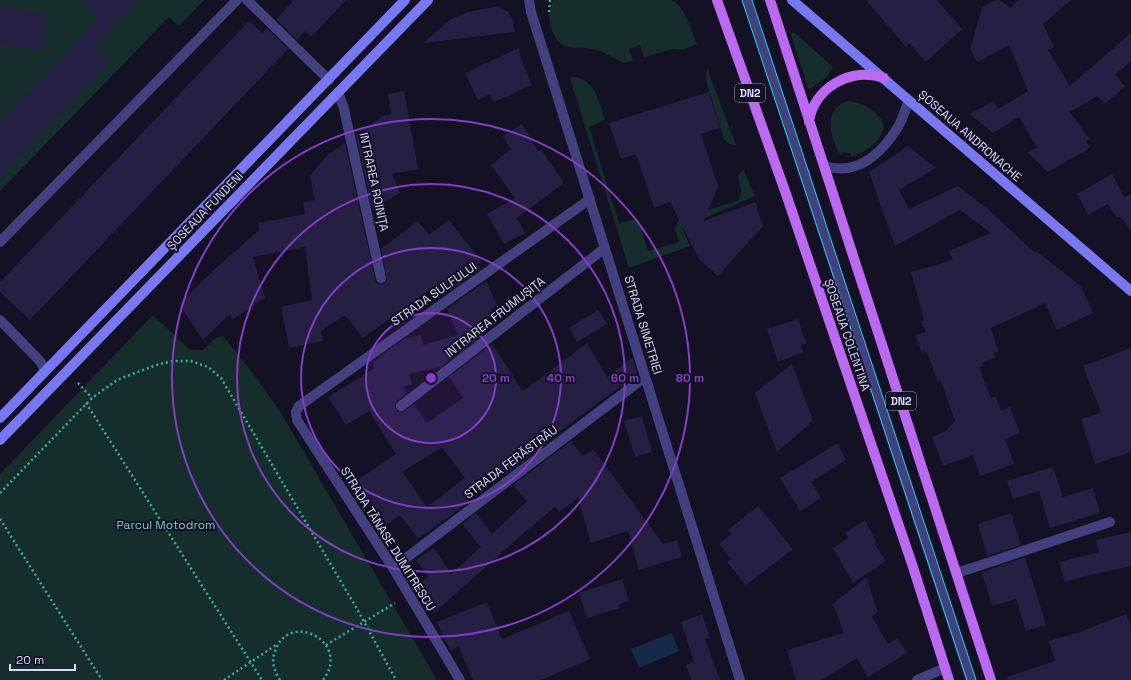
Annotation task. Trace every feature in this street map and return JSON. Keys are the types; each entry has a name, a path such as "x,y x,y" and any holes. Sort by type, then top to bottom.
{"main road":[{"name":"ȘOSEAUA FUNDENI","path":"0,418 406,0"},
{"name":"ȘOSEAUA FUNDENI","path":"0,440 428,0"},
{"name":"ȘOSEAUA COLENTINA","path":"717,0 777,168 912,564 949,680"},
{"name":"DN2","path":"770,0 991,680"},
{"name":"ȘOSEAUA ANDRONACHE","path":"792,0 1131,291"},
{"path":"809,122 812,110 819,97 837,82 849,77 863,75 884,78"}],"street":[{"path":"0,242 237,0"},
{"path":"247,0 329,80"},
{"name":"STRADA SIMETRIEI","path":"529,0 531,12 740,680"},
{"path":"747,0 971,680"},
{"name":"INTRAREA ROINIȚA","path":"338,92 344,109 381,278"},
{"path":"825,166 834,169 855,167 874,157 898,127 909,101"},
{"name":"STRADA SULFULUI","path":"296,412 299,406 590,199"},
{"name":"INTRAREA FRUMUȘIȚA","path":"401,406 605,248"},
{"path":"0,320 43,366 44,373"},
{"name":"STRADA FERĂSTRĂU","path":"393,568 645,378"},
{"name":"STRADA TĂNASE DUMITRESCU","path":"296,412 297,420 393,568 460,680"},
{"path":"957,573 1110,522"},
{"path":"917,680 945,668"}],"path":[{"path":"0,493 86,403 117,380 156,365 173,361 191,361 208,367 220,378 364,622 396,680"},
{"path":"78,383 92,398"},
{"path":"86,403 262,680"},
{"path":"0,519 102,680"},
{"path":"326,645 409,595"},
{"path":"224,680 277,645 283,638 292,633 302,632 311,633 319,638 326,645 330,653 329,671 323,680"},
{"path":"277,645 273,654 273,664 280,680"}],"green space":[{"path":"0,0 204,0 179,26 169,17 0,191"},
{"path":"554,0 672,0 681,8 697,44 682,50 672,49 644,57 640,45 629,49 633,61 623,63 597,50 565,46 556,38 550,25 550,11"},
{"path":"792,33 795,33 833,67 827,77 810,89 808,88 791,35"},
{"path":"707,68 736,145 729,144 724,139 706,80"},
{"path":"574,77 587,82 592,87 601,106 605,120 589,127 619,223 638,219 648,251 679,242 675,228 679,220 739,200 741,191 738,176 743,169 755,196 682,228 690,246 629,268 570,78"},
{"path":"849,101 864,105 874,111 884,124 881,135 873,145 851,157 851,154 843,152 842,155 837,150 831,133 831,121 834,111 838,106"},
{"name":"Parcul Motodrom","path":"153,315 190,350 203,350 216,338 223,336 258,380 281,413 437,680 0,680 0,474"}],"water":[{"path":"672,633 679,651 639,668 631,649"}],"building":[{"path":"81,0 139,0 93,48 109,62 0,177 0,122 99,17"},
{"path":"294,0 346,0 311,37 305,31 297,40 276,19"},
{"path":"866,0 937,0 962,29 926,62 909,43 906,47"},
{"path":"996,0 1000,0 1010,8 1019,0 1071,0 1043,24 1054,47 1048,50 1070,86 1131,33 1131,61 1115,75 1125,86 1105,104 1098,96 1070,112 1090,140 1086,141 1090,148 1048,172 1027,152 1037,148 1019,117 993,133 970,114 993,101 998,109 1028,91 1009,45 978,62 970,50 982,7"},
{"path":"0,7 47,14 41,51 0,44"},
{"path":"494,7 501,8 508,12 513,20 515,32 423,43 451,19 468,12"},
{"path":"249,21 262,33 267,28 288,49 30,320 0,292 0,282"},
{"path":"519,48 521,59 532,85 494,102 490,94 478,100 465,73"},
{"path":"404,91 418,169 392,174 400,193 372,209 356,135 383,116 391,114 388,94"},
{"path":"709,92 720,128 701,134 718,186 704,221 755,202 763,226 718,276 699,259 670,202 654,208 636,154 621,159 609,123"},
{"path":"522,124 538,151 541,149 564,183 517,218 525,233 504,244 487,214 515,198 491,165 511,149 503,136"},
{"path":"345,143 376,283 383,284 387,280 381,249 418,221 429,235 449,220 482,262 478,264 481,269 442,296 438,284 363,338 345,315 321,331 323,341 289,348 281,307 312,300 305,247 253,257 265,298 232,320 230,314 203,340 179,304 216,268 259,230 258,223 305,214 303,202 315,200 310,176 328,154"},
{"path":"908,146 936,168 899,190 909,209 958,186 990,211 1034,252 1036,251 1081,286 1093,313 1057,330 1045,303 991,328 998,351 993,353 995,358 982,363 983,366 979,367 991,398 996,396 1001,411 1010,407 1020,433 1005,439 1014,464 980,476 973,455 943,466 932,437 946,431 955,421 941,381 938,382 927,352 922,353 915,335 926,332 921,321 924,320 911,272 953,260 949,251 991,233 960,210 895,246 869,172"},
{"path":"1112,174 1124,197 1131,194 1131,231 1120,217 1117,218 1108,204 1088,215 1077,194"},
{"path":"486,281 497,305 491,309 494,315 478,323 485,333 441,367 409,374 412,384 403,387 407,393 395,403 395,407 398,412 405,411 414,404 427,423 463,398 449,377 492,344 523,391 587,343 607,377 632,358 637,374 541,445 547,443 505,475 504,473 466,501 468,503 418,539 400,515 386,525 368,499 365,502 353,483 396,454 369,411 346,425 328,397 375,368 372,362 380,358 379,357 404,339 421,335 423,345 458,335 447,309","holes":["442,447 465,478 427,507 402,472"]},
{"path":"598,310 607,324 577,342 569,328"},
{"path":"798,319 806,343 801,345 803,352 778,362 767,329"},
{"path":"1131,348 1131,452 1095,464 1081,419 1101,413 1083,366"},
{"path":"792,364 813,421 777,452 755,393"},
{"path":"642,416 652,452 635,457 624,421"},
{"path":"571,441 583,456 593,449 663,544 677,540 682,557 639,570 628,531 591,543 578,498 559,512 555,507 434,613 430,604 425,606 413,587 428,577 416,560 434,548 451,574 481,547 462,524 476,513 492,534 527,501 513,485"},
{"path":"838,443 846,460 811,482 821,498 800,511 780,478"},
{"path":"1053,467 1063,497 1093,488 1100,513 1050,528 1039,491 1013,499 1007,481"},
{"path":"758,506 793,549 746,585 727,562 731,559 719,544 731,534 728,530"},
{"path":"1011,513 1021,545 987,556 978,524"},
{"path":"865,520 876,541 874,543 886,561 853,583 833,548 848,538 845,533"},
{"path":"1131,532 1131,566 1065,582 1059,562 1099,552 1096,540"},
{"path":"1025,557 1046,625 1026,631 1016,599 992,606 982,572"},
{"path":"866,577 878,612 872,617 888,644 898,638 907,653 868,677 857,658 822,680 796,680 787,650 844,633 833,604"},
{"path":"622,579 629,601 619,604 620,608 587,618 579,593"},
{"path":"487,602 502,639 569,611 590,659 541,680 473,680 459,647 450,650 437,622"},
{"path":"702,614 710,638 705,639 720,680 691,680 686,665 694,662 681,622"},
{"path":"1126,614 1131,627 1131,680 1008,680 1007,677 1055,661 1049,641 1080,632"}],"tram line":[{"path":"742,0 967,680"},
{"path":"752,0 976,680"}]}
